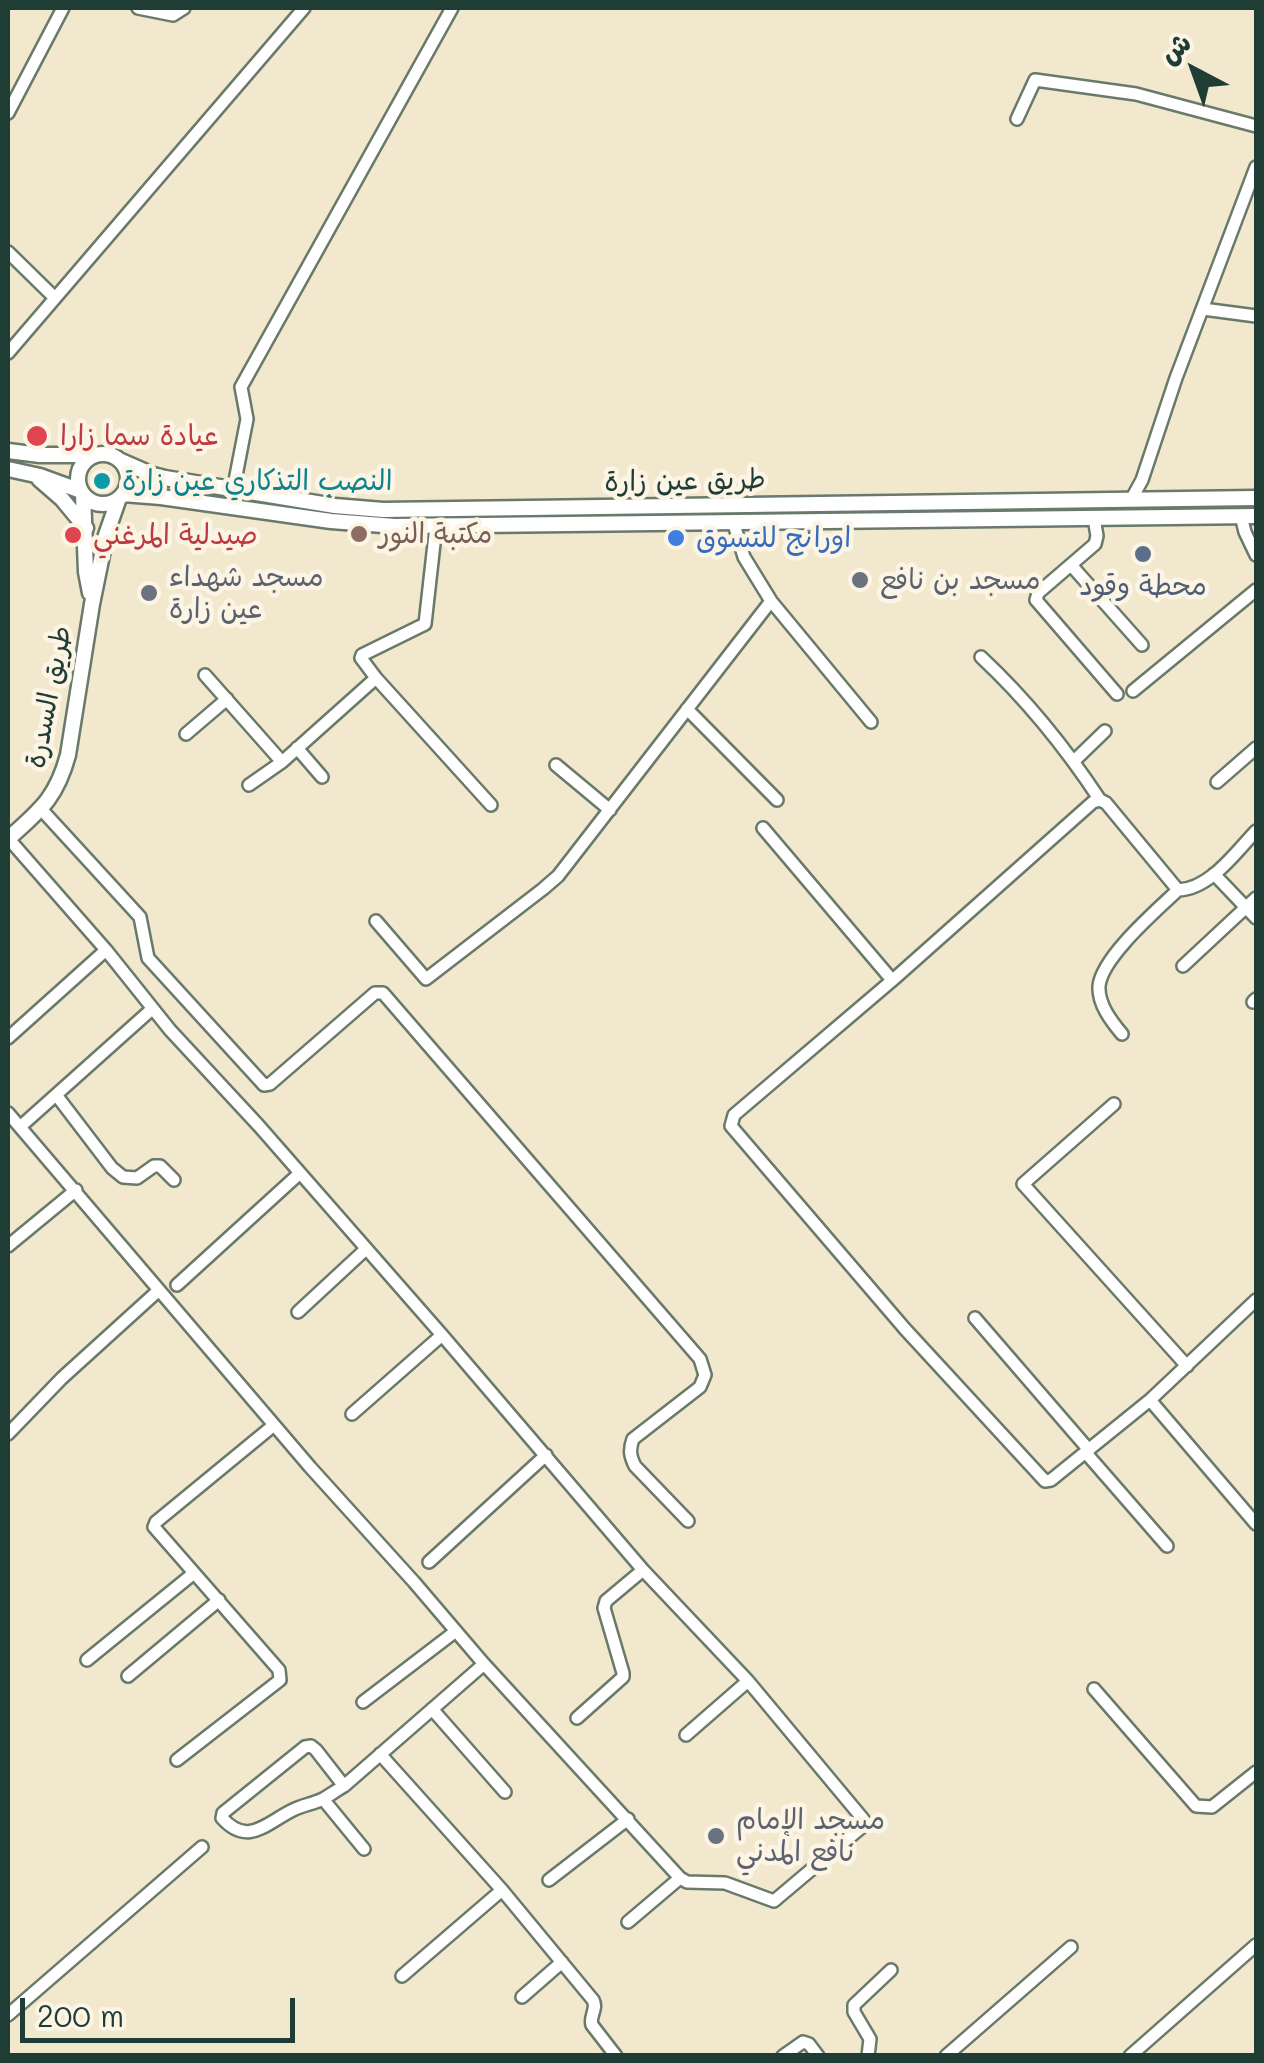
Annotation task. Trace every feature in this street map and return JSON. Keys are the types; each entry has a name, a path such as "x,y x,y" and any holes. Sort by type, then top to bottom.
{"main road":[{"path":"8,451 112,455 121,461 128,477 106,534 92,604"},
{"path":"54,455 60,466 55,481"},
{"path":"92,604 78,477 88,458 95,455"},
{"name":"طريق عين زارة","path":"121,461 153,475 233,490 334,506 408,511 1256,498"},
{"path":"8,469 55,481 98,503 109,503 121,496"},
{"path":"34,475 62,499 86,528"},
{"path":"150,496 146,482 153,475"},
{"name":"طريق عين زارة","path":"121,496 150,496 331,521 436,526 1249,516"},
{"name":"طريق السدرة","path":"8,838 41,809 58,787 68,755 92,604"}],"street":[{"path":"8,113 64,8"},
{"path":"138,8 173,15 184,8"},
{"path":"8,353 304,8"},
{"path":"233,490 247,420 242,387 452,8"},
{"path":"1017,119 1035,80 1136,94 1256,126"},
{"path":"1131,500 1145,473 1176,378 1256,167"},
{"path":"8,252 56,298"},
{"path":"1203,309 1256,316"},
{"path":"1145,473 1158,500"},
{"path":"1249,516 1245,532 1256,555"},
{"path":"1094,518 1096,542 1038,593 1036,600 1116,694"},
{"path":"733,521 744,557 770,602 871,722"},
{"path":"436,526 425,624 360,658 491,804"},
{"path":"1071,565 1142,645"},
{"path":"1132,692 1256,590"},
{"path":"376,921 428,978 558,876 770,602"},
{"path":"981,657 1033,708 1100,800 1178,890"},
{"path":"206,675 282,762"},
{"path":"249,785 282,762 376,678"},
{"path":"186,734 227,699"},
{"path":"686,709 777,800"},
{"path":"1074,761 1106,731"},
{"path":"297,748 322,777"},
{"path":"1217,782 1256,748"},
{"path":"556,765 610,810"},
{"path":"1100,800 1093,802 734,1115 732,1126 905,1329 1045,1481 1150,1400 1256,1300"},
{"path":"41,809 140,917 148,958 264,1085 270,1084 375,993 383,992 700,1359 704,1375 700,1387 633,1439 630,1448 635,1466 688,1521"},
{"path":"763,828 892,980"},
{"path":"1122,1034 1103,1005 1100,982 1134,932 1178,890 1201,884 1214,874 1256,832"},
{"path":"8,838 152,1009 442,1335 643,1570 748,1682 864,1819 774,1901 725,1882 687,1882 680,1878 484,1664 12,1120 57,1096 152,1009"},
{"path":"1183,966 1253,908 1214,874"},
{"path":"8,1038 106,950"},
{"path":"57,1096 112,1168 123,1176 136,1178 160,1166 174,1180"},
{"path":"1114,1104 1023,1184 1187,1366"},
{"path":"176,1285 300,1173"},
{"path":"8,1246 76,1190"},
{"path":"298,1312 366,1249"},
{"path":"8,1434 62,1378 159,1290"},
{"path":"975,1318 1166,1546"},
{"path":"352,1414 442,1335"},
{"path":"1150,1400 1256,1524"},
{"path":"177,1760 280,1680 281,1675 154,1526 274,1425"},
{"path":"429,1562 546,1455"},
{"path":"577,1718 623,1678 604,1608 606,1601 643,1570"},
{"path":"87,1660 194,1573"},
{"path":"128,1676 218,1600"},
{"path":"363,1702 456,1631"},
{"path":"344,1786 316,1750 305,1747 222,1816 231,1828 249,1832 323,1799 344,1786 484,1664"},
{"path":"686,1736 748,1682"},
{"path":"1094,1689 1196,1806 1212,1806 1256,1772"},
{"path":"432,1709 505,1792"},
{"path":"380,1754 594,2000 592,2025 616,2056"},
{"path":"323,1799 364,1850"},
{"path":"549,1880 628,1819"},
{"path":"8,2015 202,1846"},
{"path":"628,1922 680,1878"},
{"path":"402,1976 502,1890"},
{"path":"1130,2056 1256,1945"},
{"path":"946,2056 1072,1946"},
{"path":"522,1997 562,1962"},
{"path":"868,2056 870,2039 854,2005 891,1970"},
{"path":"783,2056 804,2042 818,2056"}],"place":[{"name":"عيادة سما زارا","path":"37,436"},
{"name":"النصب التذكاري عين زارة","path":"102,481"},
{"name":"مكتبة النور","path":"359,534"},
{"name":"صيدلية المرغني","path":"73,535"},
{"name":"اورانج للتسوق","path":"676,538"},
{"name":"محطة وقود","path":"1143,554"},
{"name":"مسجد بن نافع","path":"860,580"},
{"name":"مسجد شهداء عين زارة","path":"149,593"},
{"name":"مسجد الإمام نافع المدني","path":"716,1836"}]}
